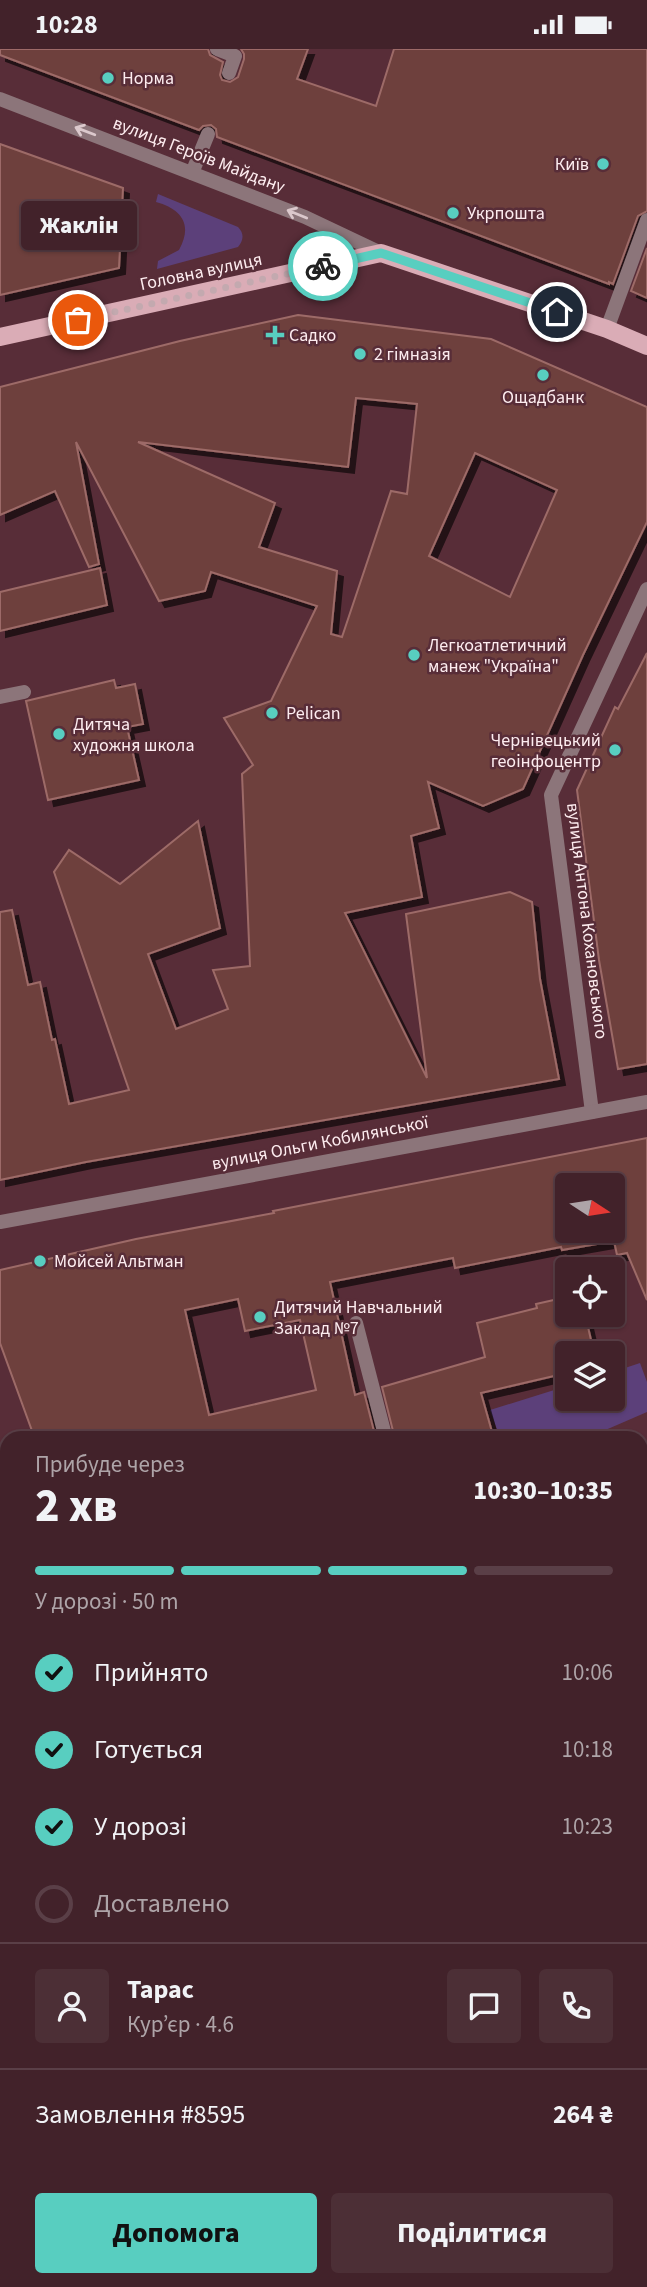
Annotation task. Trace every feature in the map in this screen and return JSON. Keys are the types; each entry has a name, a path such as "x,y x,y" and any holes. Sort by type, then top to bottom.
{"main road":[{"path":"381,253 607,329 647,346"},
{"name":"Головна вулиця","path":"0,338 381,253"}],"street":[{"path":"217,49 235,56 229,73"},
{"name":"вулиця Героїв Майдану","path":"0,99 304,217 381,253"},
{"path":"192,173 208,134"},
{"path":"607,329 647,220"},
{"name":"вулиця Антона Кохановського","path":"592,1112 551,795 647,589"},
{"path":"0,697 24,692"},
{"name":"вулиця Ольги Кобилянської","path":"0,1223 647,1102"},
{"path":"356,1323 384,1431"}],"shaded area":[{"path":"158,194 238,227 242,235 240,245 157,269 158,261 179,250 185,233 185,226 178,214 156,202"},
{"path":"640,1363 647,1382 647,1412 603,1431 498,1431 490,1410 555,1390 555,1411 625,1411 625,1368"}],"building":[{"path":"0,49 208,49 210,55 223,62 220,75 222,80 230,82 238,77 244,59 241,49 308,49 297,79 376,106 394,49 647,49 647,211 638,216 613,284 609,284 217,137 216,129 211,125 203,126 199,130 0,55"},
{"path":"0,144 123,188 119,268 0,295"},
{"path":"647,248 647,298 631,291"},
{"path":"298,315 491,339 647,407 647,522 523,789 483,806 428,782 439,828 411,836 422,897 345,913 427,1078 406,914 510,892 532,902 540,979 559,1079 86,1162 0,1180 0,912 12,910 28,985 40,982 69,1104 129,1090 54,872 69,850 120,884 198,821 220,928 148,954 176,1029 228,1009 213,970 250,966 242,774 253,765 224,718 271,701 317,606 211,572 205,591 159,601 76,442 99,564 89,567 55,491 0,515 0,387 180,341","holes":["356,398 417,404 407,494 391,491 342,637 331,634 337,571 259,547 275,503 138,442 348,467","475,453 557,490 510,597 429,556"]},
{"path":"100,568 107,605 0,631 0,592"},
{"path":"647,653 647,1064 618,1069 599,960 577,790 615,707 618,709"},
{"path":"114,680 116,688 135,684 143,724 127,727 139,780 48,800 26,701"},
{"path":"647,1138 647,1300 627,1253 617,1255 614,1243 625,1243 625,1173 555,1173 555,1243 602,1243 562,1250 561,1247 455,1268 453,1258 330,1282 355,1395 364,1392 374,1431 32,1431 0,1343 0,1270 136,1239","holes":["238,1299 245,1331 300,1320 316,1390 209,1415 185,1310"]},
{"path":"555,1300 555,1327 588,1327 591,1341 555,1341 555,1376 481,1393 492,1431 393,1431 382,1387 485,1357 477,1323 537,1308 536,1304"}],"way so far":[{"path":"78,320 323,266"}],"place":[{"name":"Норма","path":"108,78"},
{"name":"Київ","path":"603,164"},
{"name":"Укрпошта","path":"453,213"},
{"name":"Жаклін","path":"78,320"},
{"name":"Садко","path":"275,335"},
{"name":"2 гімназія","path":"360,354"},
{"name":"Ощадбанк","path":"543,375"},
{"name":"Легкоатлетичний манеж \"Україна\"","path":"414,655"},
{"name":"Pelican","path":"272,713"},
{"name":"Дитяча художня школа","path":"59,734"},
{"name":"Чернівецький геоінфоцентр","path":"615,750"},
{"name":"Мойсей Альтман","path":"40,1261"},
{"name":"Дитячий Навчальний Заклад №7","path":"260,1317"}],"route":[{"path":"323,266 381,253 557,312"}]}
